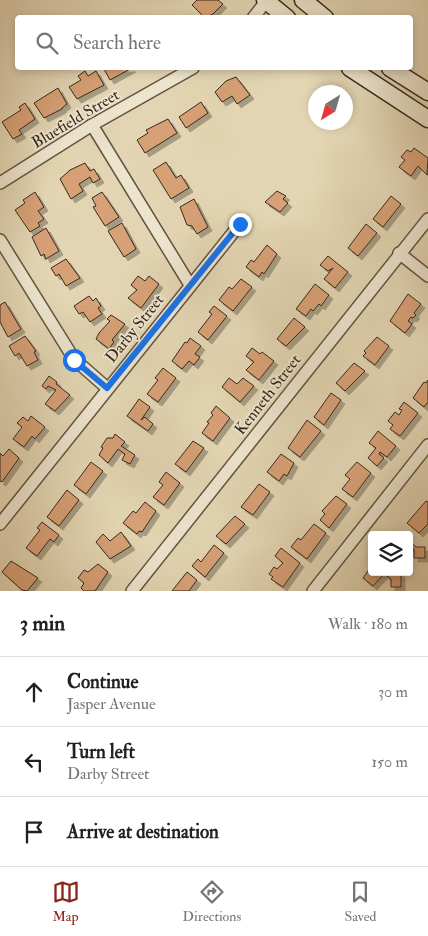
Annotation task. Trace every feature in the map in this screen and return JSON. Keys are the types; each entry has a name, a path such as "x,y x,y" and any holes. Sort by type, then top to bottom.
{"main road":[{"path":"266,0 284,15"},
{"path":"303,0 321,15"},
{"path":"353,70 428,119"},
{"path":"393,70 428,92"}],"street":[{"path":"255,15 266,0"},
{"name":"Bluefield Street","path":"0,183 92,126 190,70"},
{"path":"92,126 190,285"},
{"name":"Kenneth Street","path":"132,591 399,253 428,219"},
{"name":"Darby Street","path":"0,524 240,224"},
{"path":"0,240 74,360 107,388"},
{"path":"399,253 428,276"},
{"path":"313,591 428,445"}],"building":[{"path":"197,0 218,0 223,4 211,15 202,15 192,5"},
{"path":"105,70 128,70 110,80"},
{"path":"85,71 88,76 96,71 104,85 77,99 69,87 81,80 78,76"},
{"path":"236,77 250,95 237,104 232,96 222,102 215,92 226,81"},
{"path":"58,88 67,104 62,109 44,118 34,103"},
{"path":"201,102 208,113 186,128 179,117"},
{"path":"25,103 35,119 19,130 22,134 13,139 2,122 21,110 19,107"},
{"path":"168,119 177,133 145,153 137,140 148,133 146,130"},
{"path":"414,148 428,158 427,175 418,166 411,176 399,167 405,160 401,157 407,150 411,152"},
{"path":"166,162 176,178 181,175 189,188 171,199 153,170"},
{"path":"85,163 90,171 94,169 100,179 93,183 90,177 79,184 83,191 71,199 60,179 70,170"},
{"path":"277,191 286,196 283,199 288,203 280,212 265,202"},
{"path":"35,192 44,207 38,211 44,219 38,223 40,226 30,232 15,210 25,203 23,200"},
{"path":"102,192 119,217 105,226 93,207 96,206 92,198"},
{"path":"391,196 401,204 383,227 373,219"},
{"path":"194,199 208,227 197,234 192,226 187,225 180,207"},
{"path":"122,223 136,249 124,257 108,231"},
{"path":"366,224 377,233 358,256 348,248"},
{"path":"46,228 59,251 46,259 44,254 41,256 32,237"},
{"path":"267,245 277,254 264,274 262,272 259,277 246,267 251,260 254,262"},
{"path":"328,256 348,272 335,288 324,279 333,268 328,271 320,265"},
{"path":"66,259 80,278 66,286 59,274 56,276 51,268"},
{"path":"138,276 145,281 149,276 159,284 141,308 128,298 137,290 131,285"},
{"path":"241,279 252,287 233,311 219,300 229,287 232,289"},
{"path":"315,284 329,295 321,306 319,304 313,311 311,309 306,316 296,309"},
{"path":"408,294 421,304 414,313 416,315 408,321 412,324 405,333 390,321"},
{"path":"89,296 93,301 96,298 101,306 98,308 102,314 90,322 83,312 79,314 74,306"},
{"path":"5,302 21,329 8,337 0,322 0,305"},
{"path":"214,306 227,316 208,340 198,332 212,314 209,312"},
{"path":"111,315 125,324 112,340 114,342 109,349 96,339 110,321 107,319"},
{"path":"294,318 305,327 286,346 277,339"},
{"path":"25,336 36,351 34,352 38,360 27,366 19,353 15,356 9,346"},
{"path":"377,337 389,346 375,365 363,356 366,353 364,351"},
{"path":"190,338 201,346 195,354 200,357 194,365 189,361 182,369 172,361"},
{"path":"252,348 260,354 262,352 274,361 259,380 246,370 254,362 246,356"},
{"path":"354,363 365,371 345,391 336,383"},
{"path":"163,368 176,378 158,402 147,394 158,380 155,378"},
{"path":"49,376 70,395 55,411 45,404 56,390 48,386 46,389 42,386"},
{"path":"229,378 237,384 243,378 254,386 240,402 222,387"},
{"path":"428,380 428,402 424,407 413,398 424,382 426,383"},
{"path":"331,393 341,400 324,425 314,417"},
{"path":"139,399 150,407 141,420 145,417 153,424 148,431 127,416"},
{"path":"404,402 418,413 400,436 390,429 393,425 388,421 395,412 399,415 402,410 399,409"},
{"path":"216,406 230,418 213,441 202,433 209,423 207,422 213,415 211,413"},
{"path":"31,416 45,427 35,439 32,436 24,447 13,439 22,427 17,423 23,417 28,421"},
{"path":"307,420 321,431 300,457 288,448"},
{"path":"378,431 396,446 387,457 380,452 379,454 384,458 377,466 368,458 376,448 369,443"},
{"path":"115,434 125,442 121,446 135,455 130,464 122,460 125,454 118,449 108,463 99,455 103,448 101,447 107,438 113,438"},
{"path":"193,441 204,448 186,472 175,464"},
{"path":"9,449 19,458 2,482 0,481 0,453 3,456"},
{"path":"281,454 294,463 287,476 284,474 279,481 267,472"},
{"path":"91,462 103,471 86,494 74,485"},
{"path":"357,462 371,473 353,497 342,489 350,479 345,475"},
{"path":"166,472 180,483 164,505 153,497 163,485 159,482"},
{"path":"259,484 270,492 253,515 241,507"},
{"path":"67,490 79,500 59,526 47,517"},
{"path":"336,496 347,504 329,528 320,520 325,514 322,511"},
{"path":"426,501 428,502 428,524 419,533 407,523"},
{"path":"145,502 156,511 142,532 139,531 137,534 123,523 133,511 136,513"},
{"path":"235,516 245,524 226,544 216,536"},
{"path":"42,522 59,535 54,542 50,539 37,556 26,548 40,530 37,528"},
{"path":"314,524 326,533 307,559 291,547 298,538 301,540"},
{"path":"121,532 131,546 110,559 96,542 103,534 110,541"},
{"path":"413,544 416,547 425,547 425,558 414,558"},
{"path":"214,545 224,553 205,577 192,566 198,559 201,562"},
{"path":"281,548 300,563 283,587 271,579 273,577 269,574 274,567 277,569 283,563 275,556"},
{"path":"11,561 38,578 27,591 22,590 2,572"},
{"path":"98,564 108,572 95,591 84,591 81,588 84,583 78,578 84,570 88,572"},
{"path":"368,571 368,576 382,576 373,586 363,578"},
{"path":"187,572 197,580 189,591 172,591"},
{"path":"387,576 401,576 401,587 391,587 391,579"}],"route":[{"path":"74,360 107,388 240,224"}]}
